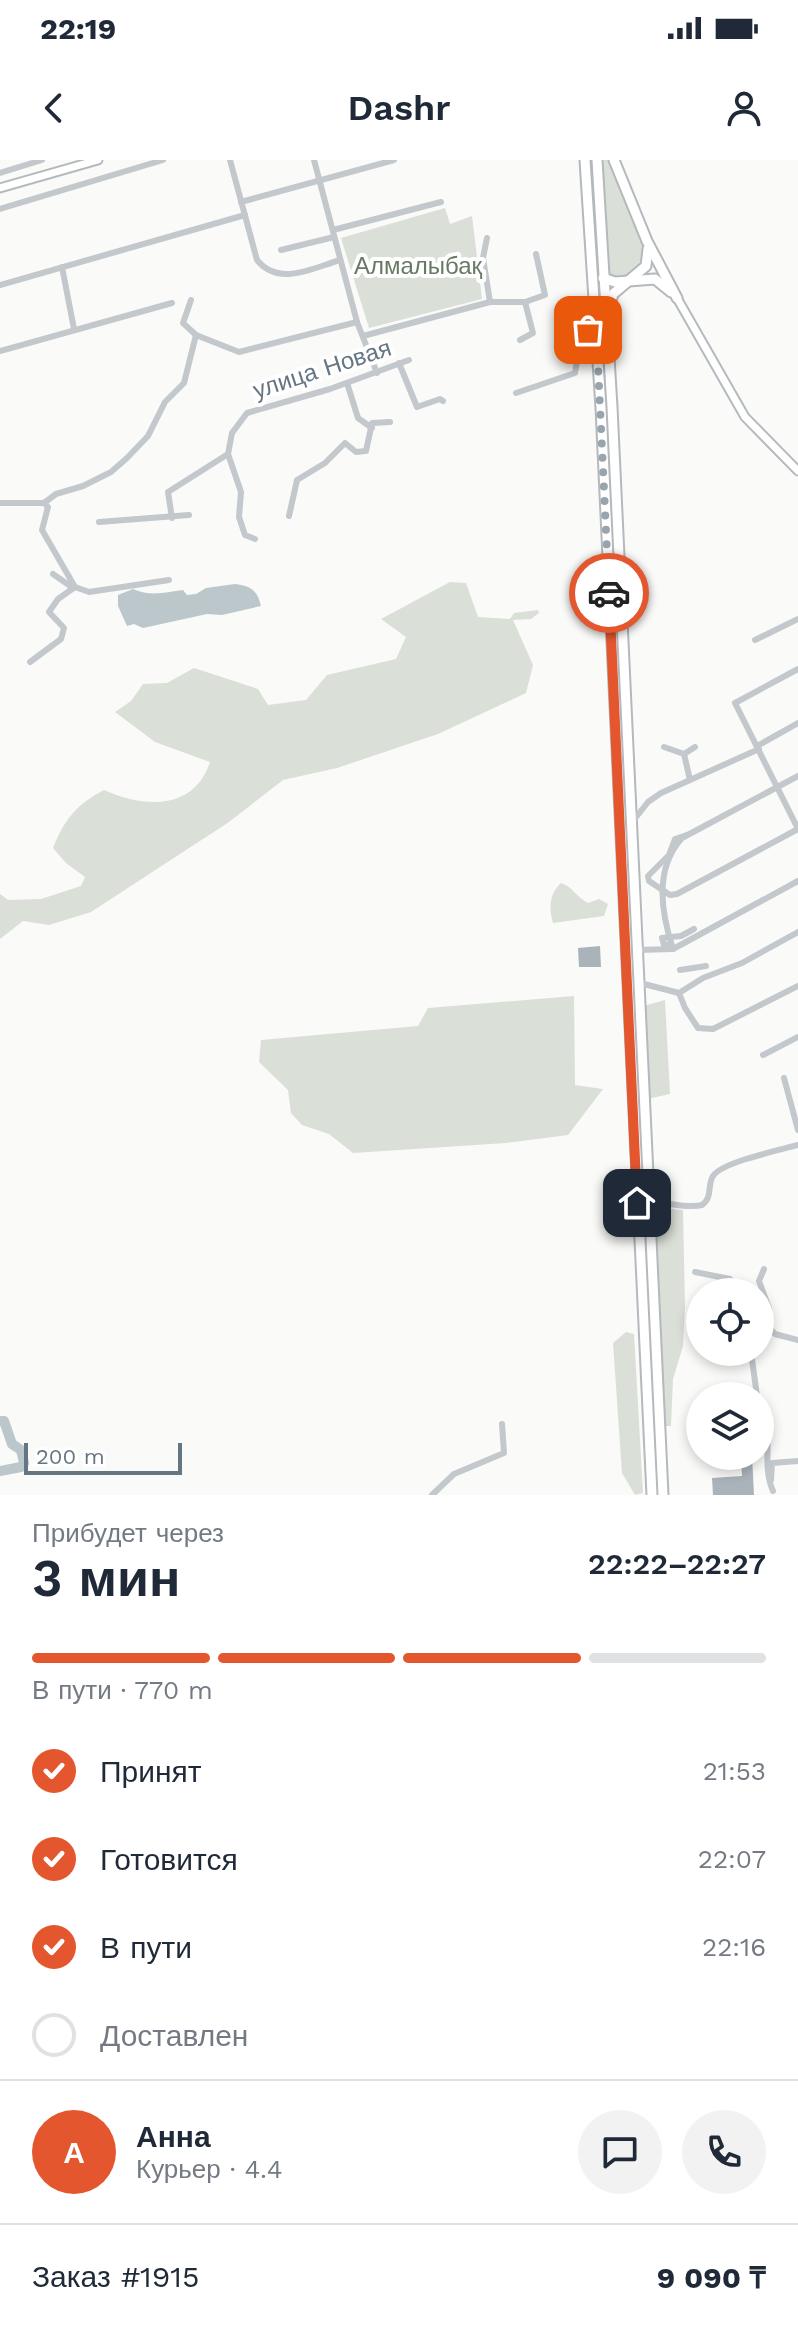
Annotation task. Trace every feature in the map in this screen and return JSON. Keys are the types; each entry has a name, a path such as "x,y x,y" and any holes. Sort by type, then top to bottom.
{"highway":[{"path":"585,160 593,258 652,1495"},
{"path":"597,160 663,1495"},
{"path":"614,160 647,241 677,298"},
{"path":"607,332 613,294 646,266 647,241"},
{"path":"593,258 599,275 605,280 655,279 677,298"}],"main road":[{"path":"0,188 98,160"},
{"path":"677,298 745,417 798,471"}],"street":[{"path":"0,173 42,160"},
{"path":"0,209 163,160"},
{"path":"230,160 257,260 268,271 288,275 340,260"},
{"path":"314,160 357,322 377,373"},
{"path":"241,202 394,160"},
{"path":"281,250 441,202"},
{"path":"0,285 245,215"},
{"path":"487,238 483,270 490,302"},
{"path":"363,336 490,302 525,302 545,295 536,254"},
{"path":"62,267 74,329"},
{"path":"191,300 183,323 196,335 236,352 357,322"},
{"path":"520,340 533,333 525,302"},
{"path":"0,351 172,303"},
{"path":"516,393 575,373 581,337 596,324"},
{"path":"74,588 42,530 46,505 53,496 111,472 142,444 165,402 184,383 196,335"},
{"name":"улица Новая","path":"228,454 232,433 247,413 347,383 409,360"},
{"path":"399,363 417,407 440,399 443,401"},
{"path":"347,383 358,418 372,428"},
{"path":"289,516 297,480 325,463 345,443 356,452 366,451 376,421 390,422"},
{"path":"172,518 167,495 172,487 228,454 241,492 241,526 245,535 255,539"},
{"path":"0,503 46,505"},
{"path":"99,522 189,515"},
{"path":"53,574 74,588 89,592 169,580"},
{"path":"30,662 64,634 64,628 49,612 74,588"},
{"path":"755,640 798,619"},
{"path":"798,669 735,703 758,747 777,786 798,829 677,894 664,892 649,881 648,876 687,835 777,786 798,776"},
{"path":"630,824 648,802 758,747 798,723"},
{"path":"664,747 684,754"},
{"path":"684,754 695,747"},
{"path":"684,754 690,780"},
{"path":"669,855 662,872 671,943"},
{"path":"637,950 671,943 798,881"},
{"path":"671,943 694,929"},
{"path":"640,983 679,993 703,978 713,976 798,932"},
{"path":"695,970 706,966"},
{"path":"680,970 695,970 713,976"},
{"path":"679,993 692,1021 698,1028 707,1029 798,986"},
{"path":"763,1055 798,1037"},
{"path":"784,1078 798,1130"},
{"path":"649,1203 664,1201 693,1207 702,1205 710,1195 711,1179 721,1169 798,1145"},
{"path":"760,1278 764,1269"},
{"path":"695,1272 725,1278"},
{"path":"774,1333 798,1340"},
{"path":"432,1495 454,1474 504,1453 502,1424"},
{"path":"774,1493 772,1463 798,1461"},
{"path":"768,1470 774,1493"}],"green space":[{"path":"602,160 609,160 643,245 641,266 628,276 610,275"},
{"name":"Алмалыбақ","path":"445,208 450,224 472,216 482,299 369,328 341,238"},
{"path":"450,582 466,583 478,617 510,619 514,613 538,610 539,613 531,619 513,620 533,665 526,693 438,734 337,768 283,780 229,822 91,912 49,925 23,921 0,939 0,894 8,900 41,899 81,886 85,877 53,848 67,821 86,801 104,790 135,800 166,801 192,790 202,778 210,762 155,742 115,712 131,701 143,684 167,683 194,668 258,689 268,705 306,700 327,675 396,659 406,637 381,619"},
{"path":"561,883 588,903 599,899 608,904 604,916 553,923 551,902"},
{"path":"574,996 575,1085 603,1089 568,1135 506,1143 353,1153 329,1134 302,1125 291,1113 288,1090 259,1062 261,1040 418,1026 428,1008"},
{"path":"665,1000 670,1094 647,1099 644,1006"},
{"path":"651,1207 683,1210 683,1346 673,1379 671,1426 663,1426"},
{"path":"626,1332 634,1334 643,1493 635,1495 622,1473 613,1343"}],"shaded area":[{"path":"235,584 252,590 261,606 143,628 134,624 127,626 118,606 118,595 133,589 152,593 183,590 187,595 206,588"}],"building":[{"path":"600,946 601,967 579,967 578,948"},
{"path":"742,1470 753,1470 754,1495 713,1495 712,1478 742,1476"}],"waterway":[{"path":"0,1421 4,1421 12,1444 21,1450 24,1463 21,1467 0,1471"}],"way so far":[{"path":"588,330 596,324 609,593"}],"route":[{"path":"609,593 637,1203"}]}
